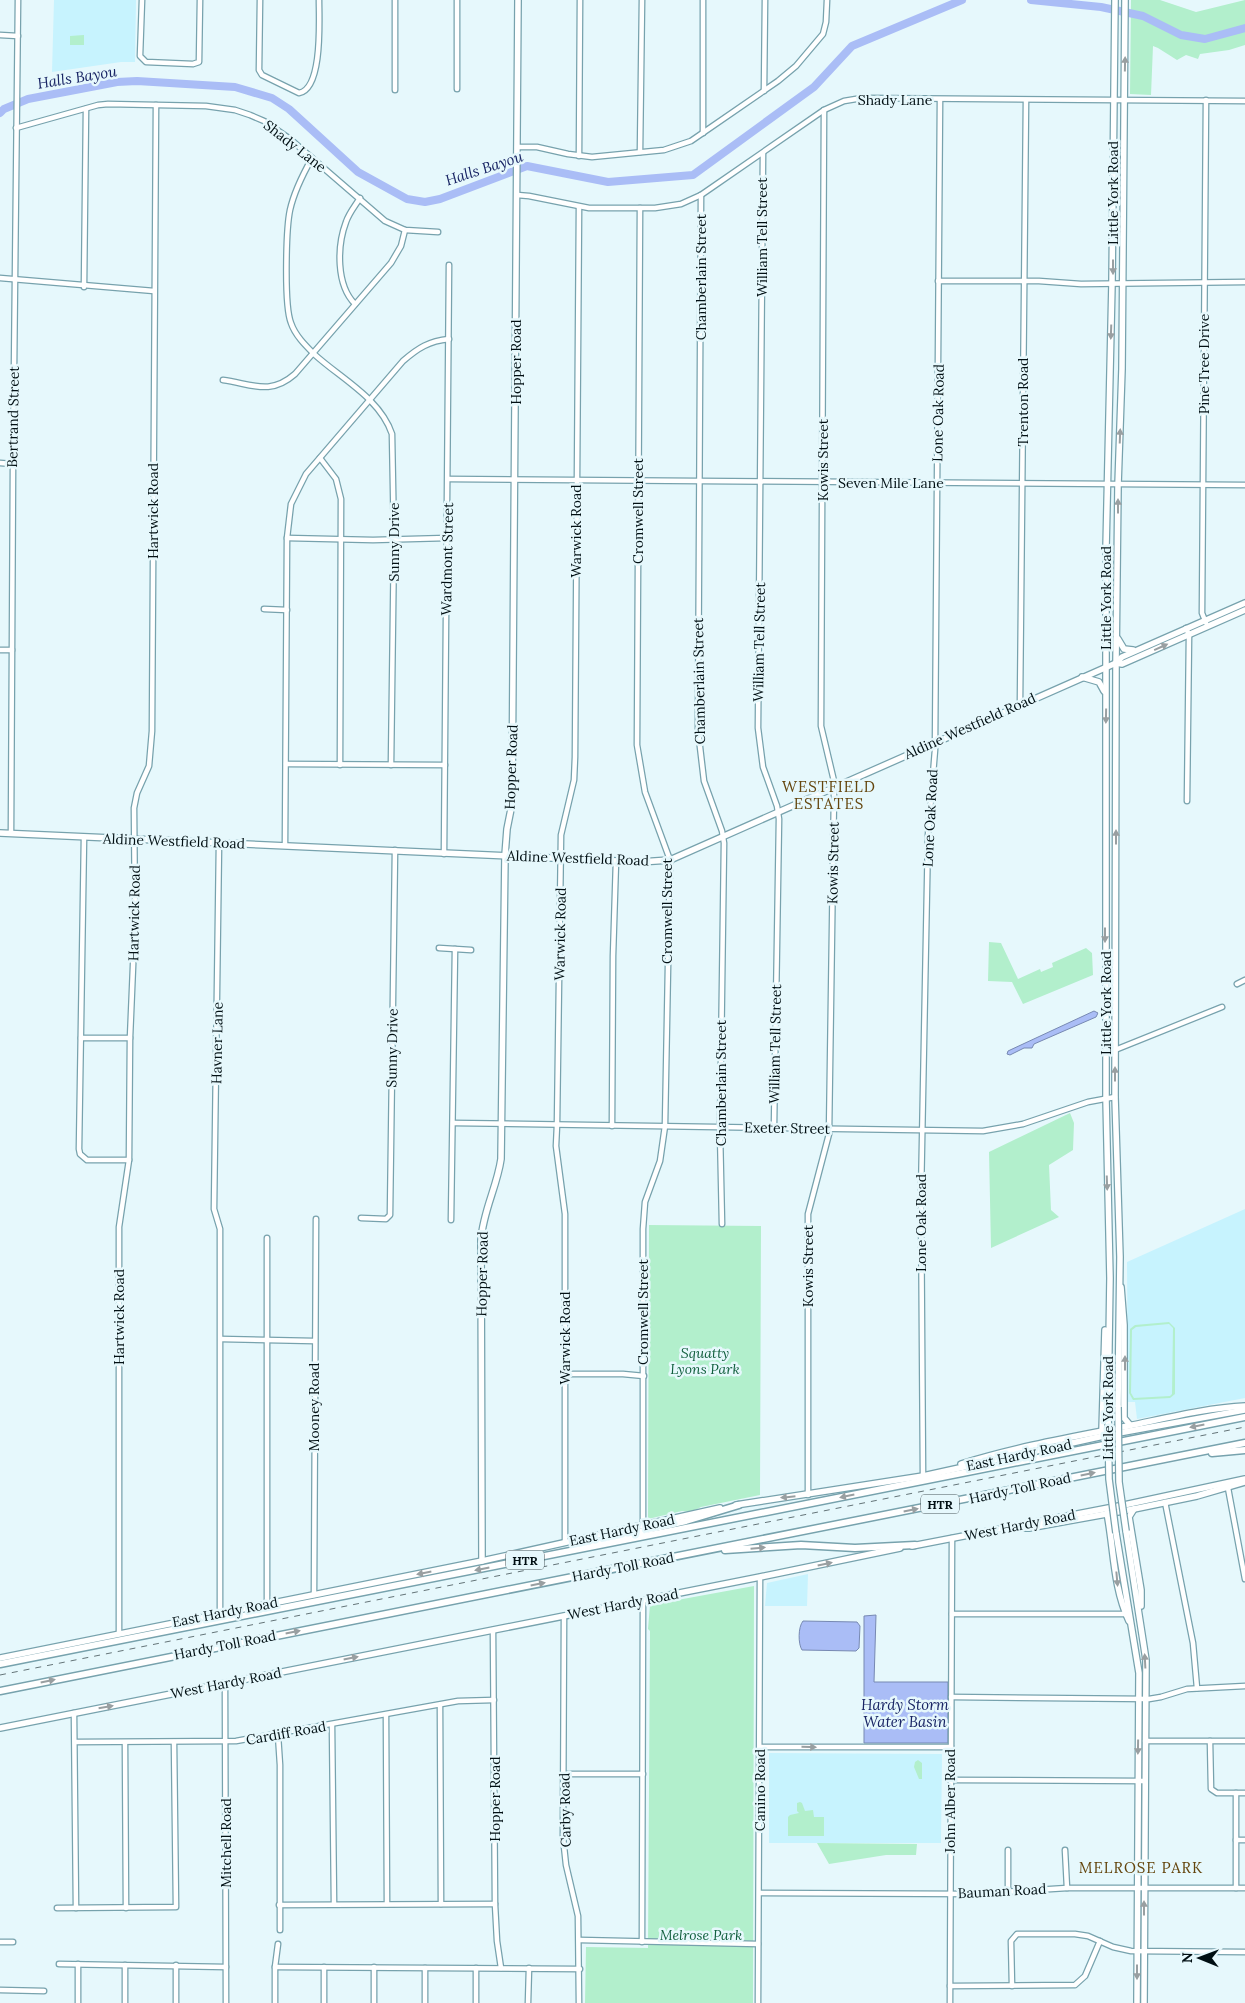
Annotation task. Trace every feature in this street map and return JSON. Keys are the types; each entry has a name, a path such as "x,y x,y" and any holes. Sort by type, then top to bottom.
{"highway":[{"name":"Hardy Toll Road","path":"0,1664 1245,1417"},
{"name":"Hardy Toll Road","path":"0,1691 1245,1443"},
{"path":"1171,1457 1245,1450"},
{"path":"553,1554 581,1545 686,1521 739,1505"},
{"path":"709,1550 744,1550 801,1545 855,1548 915,1545"}],"main road":[{"name":"Hopper Road","path":"482,1561 482,1233 488,1201 498,1178 501,1159 505,855 507,829 512,804 518,0"},
{"name":"Little York Road","path":"1115,0 1106,667 1106,1161 1110,1267 1108,1435 1113,1531 1139,1673 1141,1951 1144,2003"},
{"name":"Little York Road","path":"1125,0 1123,283 1116,663 1115,1097 1120,1267 1118,1433 1119,1482 1146,1660 1145,1741 1141,1781"},
{"name":"Aldine Westfield Road","path":"0,833 640,862 670,860 1080,677 1116,663 1122,657 1137,650 1245,603"},
{"name":"Aldine Westfield Road","path":"1116,663 1122,664 1245,610"},
{"path":"1117,637 1124,648 1137,650"},
{"path":"1080,677 1092,678 1099,682 1103,686 1106,696"},
{"path":"1105,886 1116,885"},
{"path":"1106,1161 1117,1161"},
{"path":"1110,1267 1120,1267"},
{"path":"1102,1431 1104,1342 1110,1278"},
{"path":"1119,1278 1123,1296 1124,1418 1130,1426"},
{"path":"923,1476 991,1455 1102,1431 1224,1408 1245,1408"},
{"name":"East Hardy Road","path":"0,1658 482,1561 739,1505 923,1476 1108,1435 1245,1408"},
{"path":"1102,1415 1105,1419 1113,1420 1120,1418 1124,1412"},
{"path":"1001,1528 1029,1528 1134,1509 1228,1488 1245,1480"},
{"name":"West Hardy Road","path":"0,1728 1245,1480"},
{"path":"1134,1509 1130,1514 1130,1522 1141,1590 1141,1623"},
{"path":"1107,1513 1113,1531"},
{"path":"1130,1522 1126,1518 1118,1518 1112,1522 1116,1582 1125,1614 1132,1627"},
{"name":"Little York Road","path":"1137,2003 1141,1951"}],"street":[{"name":"Bertrand Street","path":"11,833 18,0"},
{"path":"142,0 141,57 146,62 193,64 199,62 200,0"},
{"path":"260,0 258,66 262,75 292,91 302,93 311,83 317,61 319,0"},
{"path":"395,90 396,0"},
{"path":"457,0 457,89"},
{"path":"579,156 580,0"},
{"path":"640,152 642,0"},
{"path":"703,133 704,0"},
{"path":"764,91 765,0"},
{"path":"518,146 537,147 592,157 664,150 679,146 703,133 764,91 796,66 819,40 825,28 827,0"},
{"path":"0,35 18,36"},
{"name":"Shady Lane","path":"517,195 579,207 654,208 681,204 701,195 824,110 844,101 862,98 940,100 1245,100"},
{"name":"Lone Oak Road","path":"923,1476 922,1130 927,842 935,742 940,100"},
{"name":"Trenton Road","path":"1020,704 1026,100"},
{"name":"Pine Tree Drive","path":"1206,100 1202,613 1207,627"},
{"name":"Shady Lane","path":"16,126 108,104 219,107 250,114 277,129 385,221 405,230 438,232"},
{"name":"Hartwick Road","path":"119,1634 119,1227 129,1160 130,1038 135,919 134,801 146,773 152,750 156,105"},
{"path":"84,286 86,109"},
{"name":"Kowis Street","path":"808,1495 808,1214 829,1129 834,787 821,726 824,110"},
{"name":"William Tell Street","path":"763,153 758,728 763,767 778,812 774,1128"},
{"name":"Sunny Drive","path":"312,158 297,189 289,216 288,314 291,325 300,339 313,353 369,400 384,416 392,434 394,540 392,765"},
{"name":"Chamberlain Street","path":"701,195 698,730 704,781 723,837 720,1127 722,1224"},
{"path":"355,304 343,286 341,252 342,233 346,221 360,198"},
{"name":"Warwick Road","path":"564,1542 565,1214 556,1146 556,1125 561,835 574,780 575,757 579,207"},
{"name":"Cromwell Street","path":"640,208 637,745 646,792 670,860 665,1126 660,1161 645,1202 644,1220 643,1525"},
{"path":"223,380 266,388 275,387 291,378 398,254 405,230"},
{"name":"Wardmont Street","path":"444,854 449,265"},
{"path":"0,278 154,291"},
{"path":"938,281 1023,280 1074,284 1245,282"},
{"path":"285,845 288,538 289,515 295,494 306,474 369,400 416,350 429,342 449,339"},
{"path":"320,458 338,483 340,499 340,765"},
{"path":"0,464 13,464"},
{"name":"Seven Mile Lane","path":"448,479 1245,486"},
{"path":"288,538 394,540 447,538"},
{"path":"264,609 286,610"},
{"path":"1186,628 1189,635 1187,801"},
{"path":"0,650 12,650"},
{"path":"286,764 445,765"},
{"path":"84,837 80,1154 87,1160 129,1160"},
{"name":"Havner Lane","path":"219,843 214,1209 220,1229 220,1614"},
{"name":"Sunny Drive","path":"361,1218 386,1218 390,1215 395,850"},
{"path":"612,1126 613,956 616,861"},
{"path":"439,948 471,950"},
{"path":"451,1220 455,949"},
{"path":"1237,984 1245,980"},
{"path":"1115,1050 1222,1007"},
{"path":"81,1038 130,1038"},
{"name":"Exeter Street","path":"453,1123 982,1131 1010,1127 1080,1104 1115,1097"},
{"name":"Mooney Road","path":"314,1595 316,1219"},
{"path":"267,1238 267,1604"},
{"path":"221,1338 314,1341"},
{"path":"565,1374 644,1376"},
{"path":"1228,1488 1245,1579"},
{"path":"1165,1502 1193,1643 1197,1688"},
{"name":"John Alber Road","path":"950,2003 952,1538"},
{"name":"Canino Road","path":"758,2003 760,1577"},
{"path":"642,1942 643,1600"},
{"path":"952,1614 1125,1614"},
{"name":"Carby Road","path":"564,1616 563,1837 566,1865 577,1908 580,1940 579,2003"},
{"name":"Hopper Road","path":"493,1630 495,1904 501,1968"},
{"name":"Mitchell Road","path":"225,1683 226,2003"},
{"path":"951,1697 1146,1699 1197,1688 1245,1686"},
{"name":"Cardiff Road","path":"75,1742 225,1741 278,1735 458,1702 494,1700"},
{"path":"440,1705 441,1904"},
{"path":"74,1713 76,1908"},
{"path":"386,1715 387,1904"},
{"path":"332,1725 334,1904"},
{"path":"278,1735 280,1765 280,1930"},
{"path":"1145,1741 1245,1741"},
{"path":"1210,1741 1210,1782 1213,1792 1245,1793"},
{"path":"126,1742 126,1908"},
{"path":"57,1908 176,1907 174,1742"},
{"path":"760,1747 950,1747"},
{"path":"564,1774 643,1774"},
{"path":"951,1780 1141,1781"},
{"path":"1236,1793 1236,1888"},
{"path":"1236,1840 1245,1840"},
{"path":"1008,1850 1008,1893"},
{"path":"1066,1850 1067,1888"},
{"name":"Bauman Road","path":"760,1893 950,1894 1008,1893 1067,1888 1245,1888"},
{"path":"279,1905 495,1904"},
{"path":"1012,1986 1011,1941 1014,1935 1075,1934 1121,1949 1141,1951 1245,1952"},
{"path":"580,1940 758,1944"},
{"path":"950,1986 1070,1986 1078,1983 1085,1976 1100,1941"},
{"path":"0,1942 13,1942"},
{"path":"275,2003 275,1967 278,1944"},
{"path":"59,1964 226,1967"},
{"path":"78,1964 78,2003"},
{"path":"125,1965 125,2003"},
{"path":"176,1965 176,2003"},
{"path":"275,1967 580,1969"},
{"path":"374,1967 374,2003"},
{"path":"324,1968 324,2003"},
{"path":"424,2003 425,1968"},
{"path":"476,1968 476,2003"},
{"path":"528,2003 529,1968"},
{"path":"0,1990 44,1991"}],"shaded area":[{"path":"54,0 136,0 135,62 121,62 52,72"},
{"path":"1245,1209 1245,1398 1137,1419 1135,1402 1128,1402 1127,1262"},
{"path":"808,1574 807,1606 765,1606 767,1583"},
{"path":"769,1753 942,1754 941,1843 769,1843"}],"green space":[{"path":"1131,0 1160,0 1196,12 1245,0 1245,45 1229,50 1200,54 1198,59 1186,55 1177,60 1153,46 1151,95 1130,94"},
{"path":"84,35 84,45 70,45 70,36"},
{"path":"989,942 1001,943 1018,979 1040,969 1041,972 1053,967 1052,963 1086,948 1092,953 1093,975 1023,1004 1012,982 988,981"},
{"path":"1070,1113 1074,1123 1073,1150 1049,1165 1051,1210 1059,1217 991,1248 989,1152"},
{"name":"Squatty Lyons Park","path":"649,1225 761,1226 760,1495 701,1507 691,1512 682,1511 648,1519"},
{"path":"1169,1322 1175,1328 1175,1394 1170,1398 1133,1400 1129,1393 1130,1329 1135,1325","holes":["1169,1324 1173,1328 1172,1394 1170,1396 1134,1398 1131,1393 1132,1330 1136,1327"]},
{"name":"Melrose Park","path":"754,1586 753,2003 585,2003 586,1947 648,1948 650,1631 648,1629 650,1605"},
{"path":"918,1760 922,1763 922,1779 919,1779 914,1767 915,1762"},
{"path":"800,1802 805,1811 813,1810 814,1817 824,1817 824,1836 788,1836 788,1817 799,1813 797,1811 797,1803"},
{"path":"817,1843 917,1844 916,1855 886,1855 829,1864"}],"water":[{"path":"1094,1011 1098,1013 1096,1017 1034,1044 1032,1048 1024,1048 1010,1055 1007,1054 1008,1051"},
{"name":"Hardy Storm Water Basin","path":"876,1615 874,1682 948,1682 948,1743 864,1743 864,1616"},
{"path":"803,1621 857,1622 860,1626 859,1648 856,1651 802,1650 799,1635"}],"waterway":[{"name":"Halls Bayou","path":"0,113 4,109 28,99 117,82 137,81 235,87 272,98 289,109 358,172 407,199 425,202 440,199 527,166 608,182 693,175 814,87 852,46 962,0"},
{"name":"Halls Bayou","path":"1031,0 1101,7 1143,16 1181,35 1205,39 1245,28"}],"railway":[{"path":"0,1675 1245,1427"}],"district":[{"name":"WESTFIELD ESTATES","path":"829,794"},
{"name":"MELROSE PARK","path":"1141,1867"}]}
